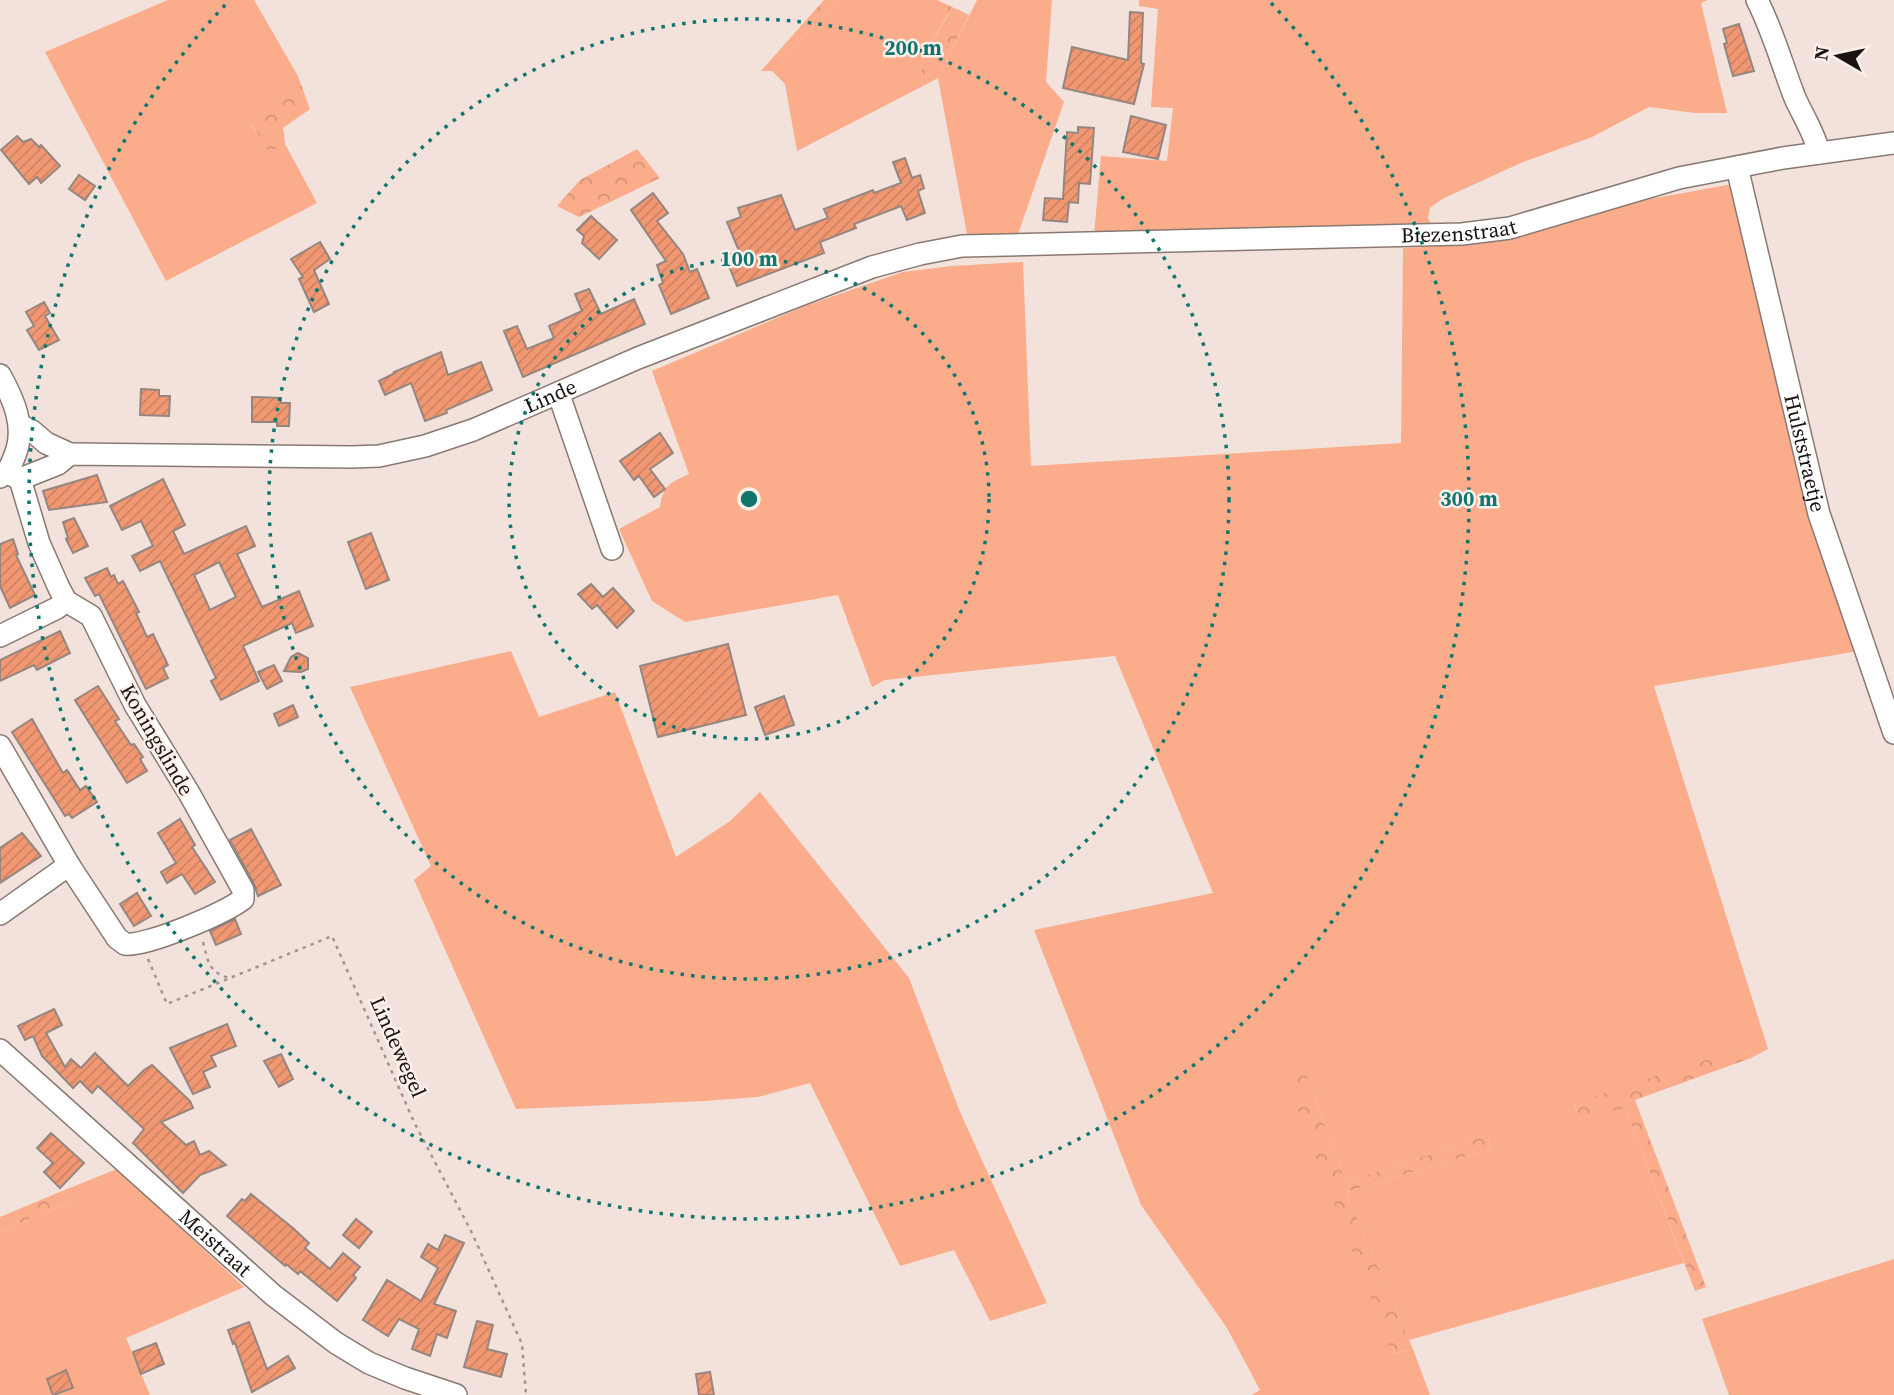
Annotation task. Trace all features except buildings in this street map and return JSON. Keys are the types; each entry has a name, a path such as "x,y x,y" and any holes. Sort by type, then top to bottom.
{"street":[{"path":"1757,0 1795,97 1816,139 1819,153"},
{"name":"Biezenstraat","path":"1013,243 1462,234 1510,228 1667,181 1819,153 1894,143"},
{"name":"Hulststraetje","path":"1737,167 1819,514 1894,733"},
{"name":"Linde","path":"20,425 46,443 70,454 297,458 379,456 425,446 473,430 638,358 872,267 962,246 1013,243"},
{"path":"0,375 13,398 20,425 18,448 9,476"},
{"path":"559,394 612,549"},
{"path":"9,476 58,464 70,454"},
{"name":"Koningslinde","path":"9,476 66,601 91,616 135,705 243,890 243,899 236,905 137,944"},
{"path":"0,636 66,601"},
{"path":"0,746 69,865 117,938 125,944 137,944"},
{"path":"0,914 69,865"},
{"name":"Meistraat","path":"0,1050 284,1303 336,1343 369,1363 456,1395"}],"path":[{"path":"198,922 209,963 216,975 229,978"},
{"name":"Lindewegel","path":"137,944 167,1004 332,936 414,1122 471,1231 522,1344 526,1395"}],"green space":[{"path":"168,0 254,0 298,76 251,124 269,151 285,144 317,203 166,281 45,52"},
{"path":"824,0 838,0 772,71 761,71"},
{"path":"838,0 921,0 949,12 921,62 923,86 797,151 785,84 772,71"},
{"path":"921,0 937,0 969,15 938,78 923,86 921,62 949,13"},
{"path":"977,0 1052,0 1046,82 1064,102 1017,237 967,234 938,78"},
{"path":"1139,0 1708,0 1701,3 1727,113 1695,113 1649,107 1592,137 1523,162 1442,199 1430,208 1428,218 1433,227 1094,235 1101,156 1167,161 1173,108 1151,107 1158,9 1139,6"},
{"path":"298,76 310,109 283,128 285,144 269,152 251,123"},
{"path":"637,149 660,178 579,217 557,206 580,180"},
{"path":"1738,183 1858,651 1654,686 1768,1049 1751,1058 1748,1046 1574,1104 1580,1119 1625,1108 1684,1263 1409,1340 1346,1192 1490,1149 1488,1135 1346,1182 1303,1066 1393,1354 1413,1349 1430,1395 1252,1395 1260,1390 1227,1328 1141,1205 1034,930 1213,893 1115,656 885,680 872,687 838,595 685,622 652,601 619,529 660,507 665,489 689,474 652,371 805,306 903,272 1023,262 1031,466 1401,443 1403,248 1479,244 1650,199"},
{"path":"511,651 539,717 615,692 676,857 730,821 760,792 909,978 960,1112 1047,1303 990,1321 954,1250 900,1266 810,1083 758,1097 516,1109 414,880 431,866 350,687"},
{"path":"1748,1046 1751,1058 1635,1100 1706,1287 1695,1291 1625,1108 1580,1120 1574,1103"},
{"path":"1303,1066 1346,1182 1488,1135 1490,1149 1346,1192 1413,1349 1392,1354 1284,1074"},
{"path":"117,1169 244,1287 126,1338 150,1395 0,1395 0,1232 68,1203 62,1191"},
{"path":"62,1191 68,1203 0,1232 0,1217"},
{"path":"1894,1259 1894,1395 1729,1395 1702,1319"}]}
